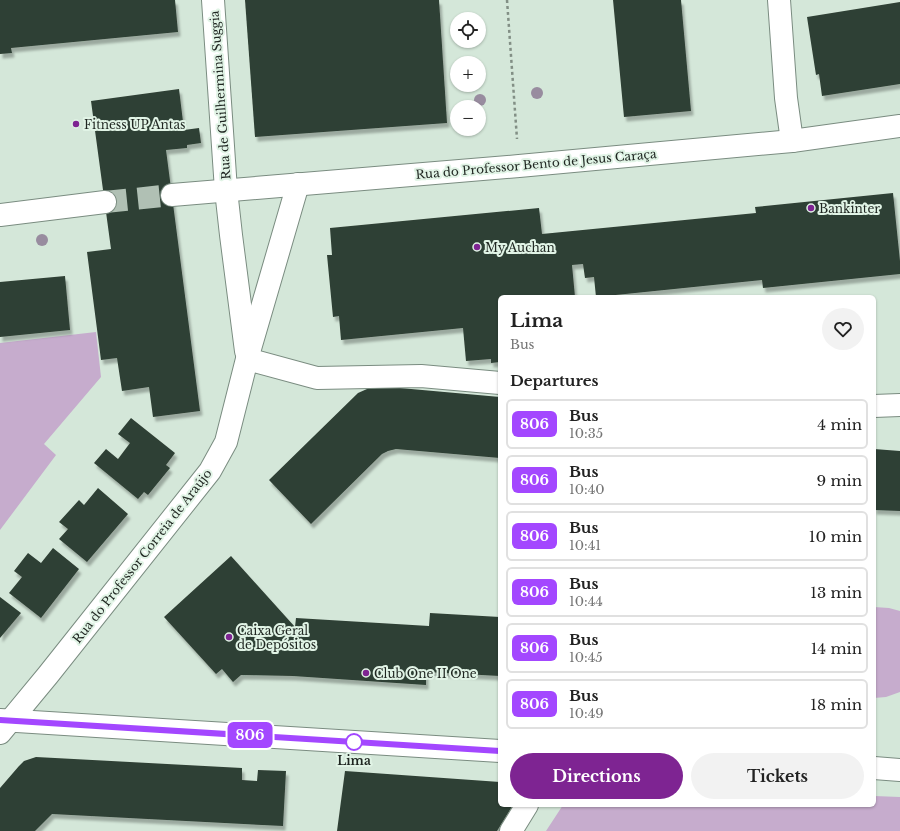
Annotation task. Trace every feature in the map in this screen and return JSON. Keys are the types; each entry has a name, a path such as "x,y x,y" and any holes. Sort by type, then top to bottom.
{"street":[{"name":"Rua de Guilhermina Suggia","path":"213,0 226,190"},
{"path":"779,0 786,98 792,141"},
{"name":"Rua do Professor Bento de Jesus Caraça","path":"172,195 520,166 792,141 900,126"},
{"name":"Rua do Professor Correia de Araújo","path":"4,725 210,471 226,442 247,359 298,184"},
{"name":"Rua do Professor Correia de Araújo","path":"226,190 247,359"},
{"path":"0,215 105,202"},
{"path":"247,359 317,378 421,376 498,383"},
{"path":"876,406 900,405"},
{"path":"4,725 498,751"},
{"path":"876,768 900,770"},
{"path":"512,831 526,807"}],"path":[{"path":"507,0 517,139"}],"shaded area":[{"path":"96,332 101,377 44,444 56,455 0,530 0,343"},
{"path":"876,607 889,608 900,611 900,692 886,697 876,698"},
{"path":"876,796 900,797 900,831 546,831 562,807 876,807"}],"building":[{"path":"0,0 175,0 178,32 11,48 12,53 0,54"},
{"path":"245,0 439,0 447,123 255,137"},
{"path":"613,0 681,0 691,111 624,117"},
{"path":"900,2 900,84 822,96 819,74 816,75 807,17"},
{"path":"179,89 184,130 199,128 201,143 187,145 187,148 166,150 200,411 153,417 149,387 122,391 117,358 101,360 87,252 111,249 91,101"},
{"path":"893,193 900,274 763,288 762,280 616,295 596,295 594,277 585,278 583,264 572,265 575,295 498,295 498,362 491,363 491,359 466,361 463,328 341,340 339,316 333,317 327,255 332,255 330,228 539,208 542,234 756,213 755,207"},
{"path":"65,276 70,330 0,337 0,282"},
{"path":"400,388 498,397 498,458 396,449 388,451 382,454 311,524 269,480 358,393 367,389"},
{"path":"131,418 175,453 166,465 170,468 148,495 144,492 138,499 94,463 106,449 118,459 130,443 118,434"},
{"path":"876,449 900,451 900,511 876,510"},
{"path":"98,488 128,514 87,562 59,539 68,529 59,522 79,500 84,505"},
{"path":"53,548 79,569 41,618 9,593 22,577 14,571 28,553 41,563"},
{"path":"231,556 295,627 296,618 429,626 430,613 498,617 498,676 426,672 426,685 293,676 241,675 233,682 222,669 216,674 164,617"},
{"path":"0,597 21,613 0,638"},
{"path":"36,757 242,768 242,780 257,781 258,770 286,771 283,826 52,814 35,831 0,831 0,788 24,761"},
{"path":"345,771 498,782 498,807 512,807 497,831 337,831"}],"tunnel":[{"path":"105,202 172,195"}],"bus line":[{"name":"806","path":"0,720 498,751"}],"place":[{"name":"Fitness UP Antas","path":"76,124"},
{"name":"Bankinter","path":"811,208"},
{"name":"My Auchan","path":"477,247"},
{"name":"Caixa Geral de Depósitos","path":"229,637"},
{"name":"Club One II One","path":"366,673"},
{"name":"Lima","path":"354,742"}]}
